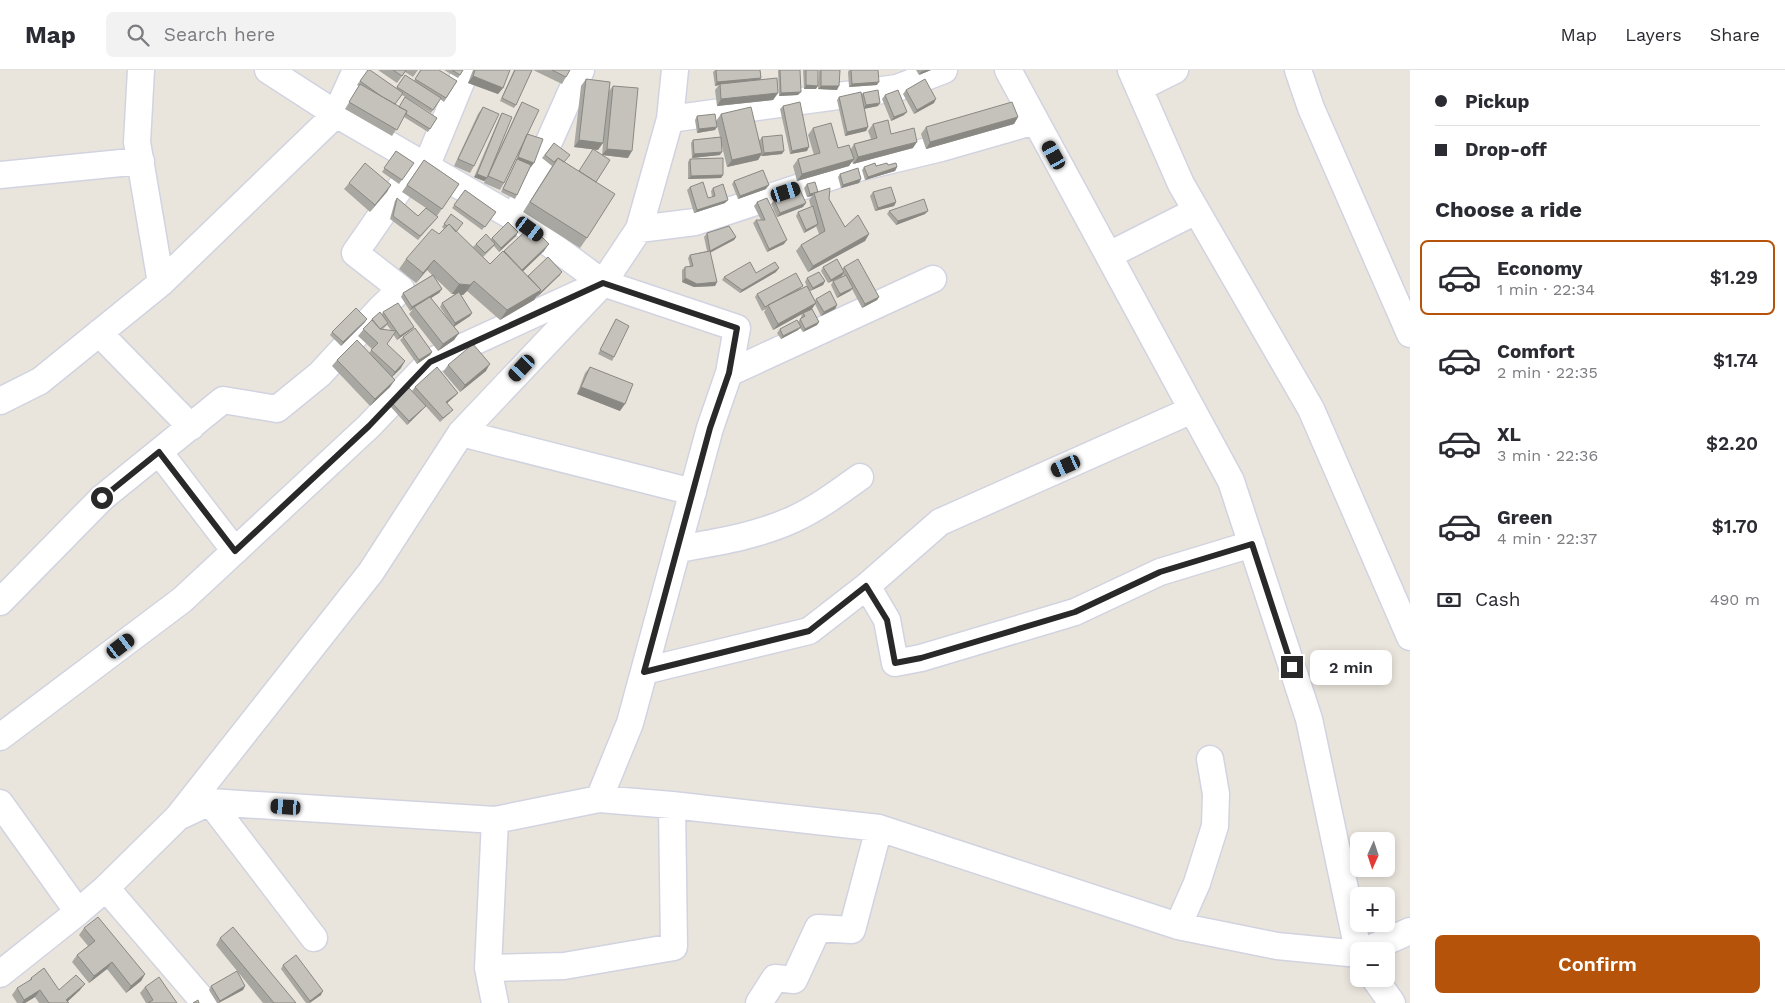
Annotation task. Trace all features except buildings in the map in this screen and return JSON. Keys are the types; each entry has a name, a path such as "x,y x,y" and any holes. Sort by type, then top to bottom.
{"street":[{"path":"141,70 138,142 160,283"},
{"path":"268,70 336,114 515,218 603,283 737,328 729,373 710,428 630,723 599,799"},
{"path":"0,401 40,381 160,283 336,114 356,70"},
{"path":"0,602 102,498 223,400 277,409 320,374 401,289 355,253 422,165 466,70"},
{"path":"515,218 580,70"},
{"path":"0,974 106,888 178,818 371,572 461,433 603,283 639,229 670,119 675,70"},
{"path":"670,119 898,88 944,70"},
{"path":"1008,70 1230,481 1309,719 1356,942"},
{"path":"1175,70 1135,79 1181,184 1311,409 1410,637"},
{"path":"1298,70 1311,108 1400,283 1410,334"},
{"path":"639,229 695,222 858,168 942,148 1035,121"},
{"path":"0,175 141,161"},
{"path":"1109,255 1196,211"},
{"path":"729,373 932,279"},
{"path":"0,737 182,600 369,426 430,362 603,283"},
{"path":"99,333 191,427"},
{"path":"644,672 809,631 866,586 940,522 1192,410"},
{"path":"461,433 693,492"},
{"path":"159,452 235,551"},
{"path":"678,549 747,536 794,519 822,503 860,477"},
{"path":"866,586 887,620 895,663 921,658 1075,612 1160,572 1252,544"},
{"path":"1178,926 1197,883 1215,826 1216,794 1210,759"},
{"path":"178,818 210,802 495,820 599,799 672,805 879,828 1178,926 1277,946 1350,953"},
{"path":"210,802 314,938"},
{"path":"0,803 78,912"},
{"path":"488,968 564,966 674,947 672,805"},
{"path":"495,820 488,968 495,1003"},
{"path":"759,1003 775,978 794,980 818,928 852,930 879,828"},
{"path":"106,888 205,1003"},
{"path":"1385,942 1410,931"},
{"path":"1381,987 1392,1003"}],"route":[{"path":"102,498 159,452 235,551 369,426 430,362 603,283 737,328 729,373 710,428 644,672 809,631 866,586 887,620 895,663 921,658 1075,612 1160,572 1252,544 1292,667"}]}
